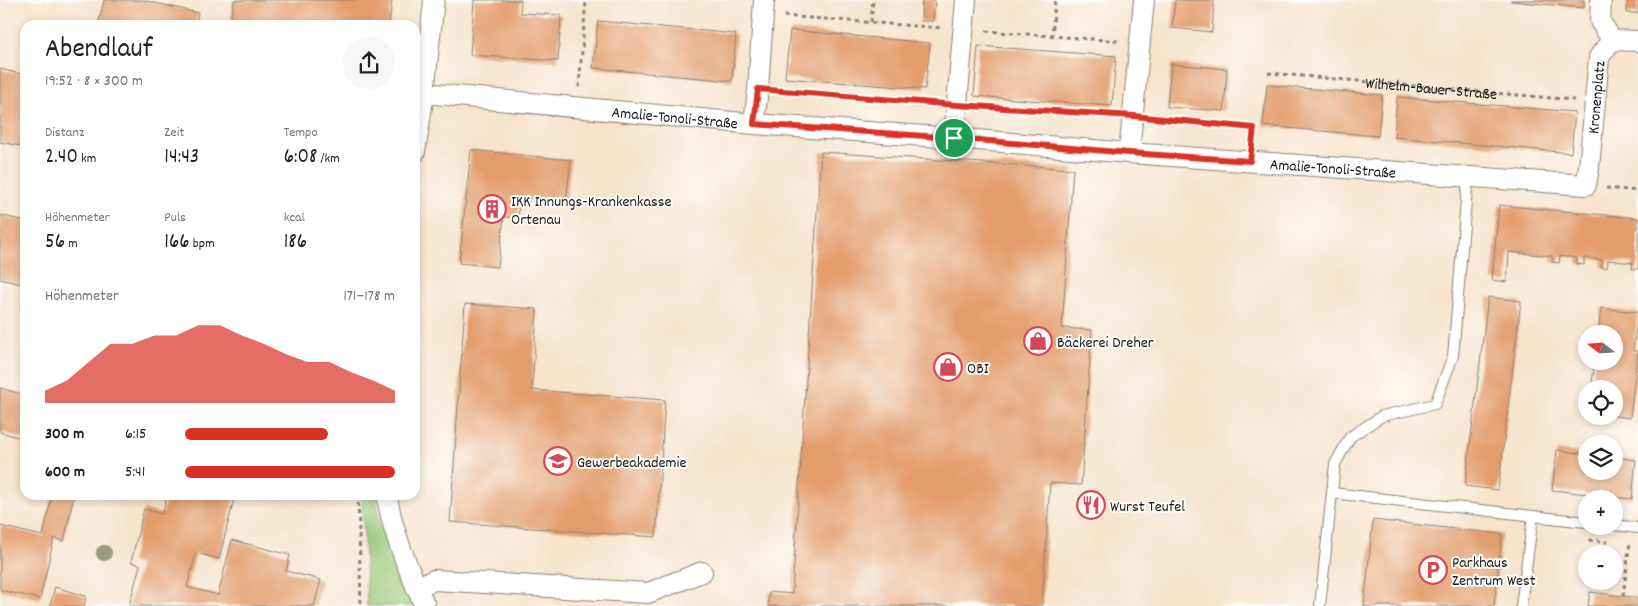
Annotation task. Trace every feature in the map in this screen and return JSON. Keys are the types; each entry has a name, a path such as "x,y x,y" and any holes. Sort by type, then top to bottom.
{"street":[{"path":"420,120 434,0"},
{"path":"754,124 764,0"},
{"path":"954,138 966,0"},
{"path":"1129,153 1144,0"},
{"path":"1601,0 1600,21 1612,40"},
{"name":"Kronenplatz","path":"1586,185 1598,57 1612,40 1638,41"},
{"name":"Amalie-Tonoli-Straße","path":"424,94 754,124 1129,153 1586,185"},
{"path":"388,500 389,513 425,606"},
{"path":"416,586 434,580 648,593 702,572"}],"lane":[{"path":"1320,606 1335,464 1350,437 1382,416 1435,404 1453,356 1468,177"},
{"path":"1332,493 1578,521"},
{"path":"1521,606 1533,516"}],"path":[{"path":"578,109 586,0"},
{"path":"871,22 873,0"},
{"path":"1052,37 1055,0"},
{"name":"Wilhelm-Bauer-Straße","path":"1268,73 1594,102"},
{"path":"758,89 957,105 1134,116 1254,128 1250,161"},
{"path":"1586,185 1638,191"},
{"path":"358,500 361,606"},
{"path":"1623,596 1635,528"}],"green space":[{"path":"362,500 377,500 379,520 415,606 367,606"}],"building":[{"path":"104,0 143,0 198,13 196,20 99,20"},
{"path":"234,0 392,0 390,20 231,20"},
{"path":"474,0 521,0 520,13 561,15 558,61 470,55"},
{"path":"922,0 935,0 933,21 921,21"},
{"path":"1175,0 1214,0 1212,32 1172,28"},
{"path":"1584,0 1584,8 1511,1"},
{"path":"1627,0 1638,0 1638,13 1627,13"},
{"path":"598,21 736,34 732,81 593,68"},
{"path":"790,30 930,43 925,89 785,78"},
{"path":"978,46 1116,56 1112,106 974,96"},
{"path":"1171,64 1227,69 1224,111 1167,107"},
{"path":"0,69 20,74 20,146 0,142"},
{"path":"1267,85 1382,95 1378,136 1263,126"},
{"path":"1397,97 1575,112 1571,153 1394,137"},
{"name":"IKK Innungs-Krankenkasse Ortenau","path":"471,150 571,160 566,202 520,197 518,218 504,217 498,267 459,263"},
{"name":"OBI","path":"821,152 1073,169 1062,328 1092,330 1081,485 1050,483 1042,606 768,606 769,592 792,594"},
{"path":"1499,205 1638,218 1638,269 1632,269 1633,263 1608,260 1607,268 1601,267 1602,260 1584,258 1584,265 1577,264 1577,258 1560,256 1559,263 1552,262 1552,256 1509,252 1507,282 1492,280"},
{"path":"0,215 20,220 20,284 0,279"},
{"path":"1488,297 1521,301 1498,490 1465,486"},
{"name":"Gewerbeakademie","path":"465,304 537,309 532,390 665,400 656,537 450,522"},
{"path":"1601,308 1638,312 1633,351 1638,351 1630,418 1623,417 1623,380 1592,380 1594,370 1623,370 1623,325 1599,325"},
{"path":"0,388 20,394 20,438 0,432"},
{"path":"1557,450 1578,453 1578,480 1623,480 1623,458 1636,460 1632,499 1623,498 1623,490 1578,490 1578,493 1552,490"},
{"name":"Wurst Teufel","path":"1088,496 1098,497 1095,514 1085,512"},
{"path":"51,500 73,500 64,541 54,538 40,599 0,590 0,526 43,536"},
{"path":"166,500 234,500 219,559 196,553 187,587 218,595 232,540 290,555 286,571 321,580 314,606 129,606 140,565 131,562 144,509 162,514"},
{"name":"Parkhaus Zentrum West","path":"1373,520 1502,534 1494,606 1364,606"},
{"path":"55,587 86,596 84,606 50,606"},
{"path":"1590,592 1638,598 1638,606 1588,606"}],"place":[{"name":"IKK Innungs-Krankenkasse Ortenau","path":"492,209"},
{"name":"Bäckerei Dreher","path":"1038,341"},
{"name":"OBI","path":"948,367"},
{"name":"Gewerbeakademie","path":"558,461"},
{"name":"Wurst Teufel","path":"1091,505"},
{"name":"Parkhaus Zentrum West","path":"1433,570"}],"route":[{"path":"758,89 957,105 1134,116 1254,128 1250,161 954,138 754,124 758,89"}]}
